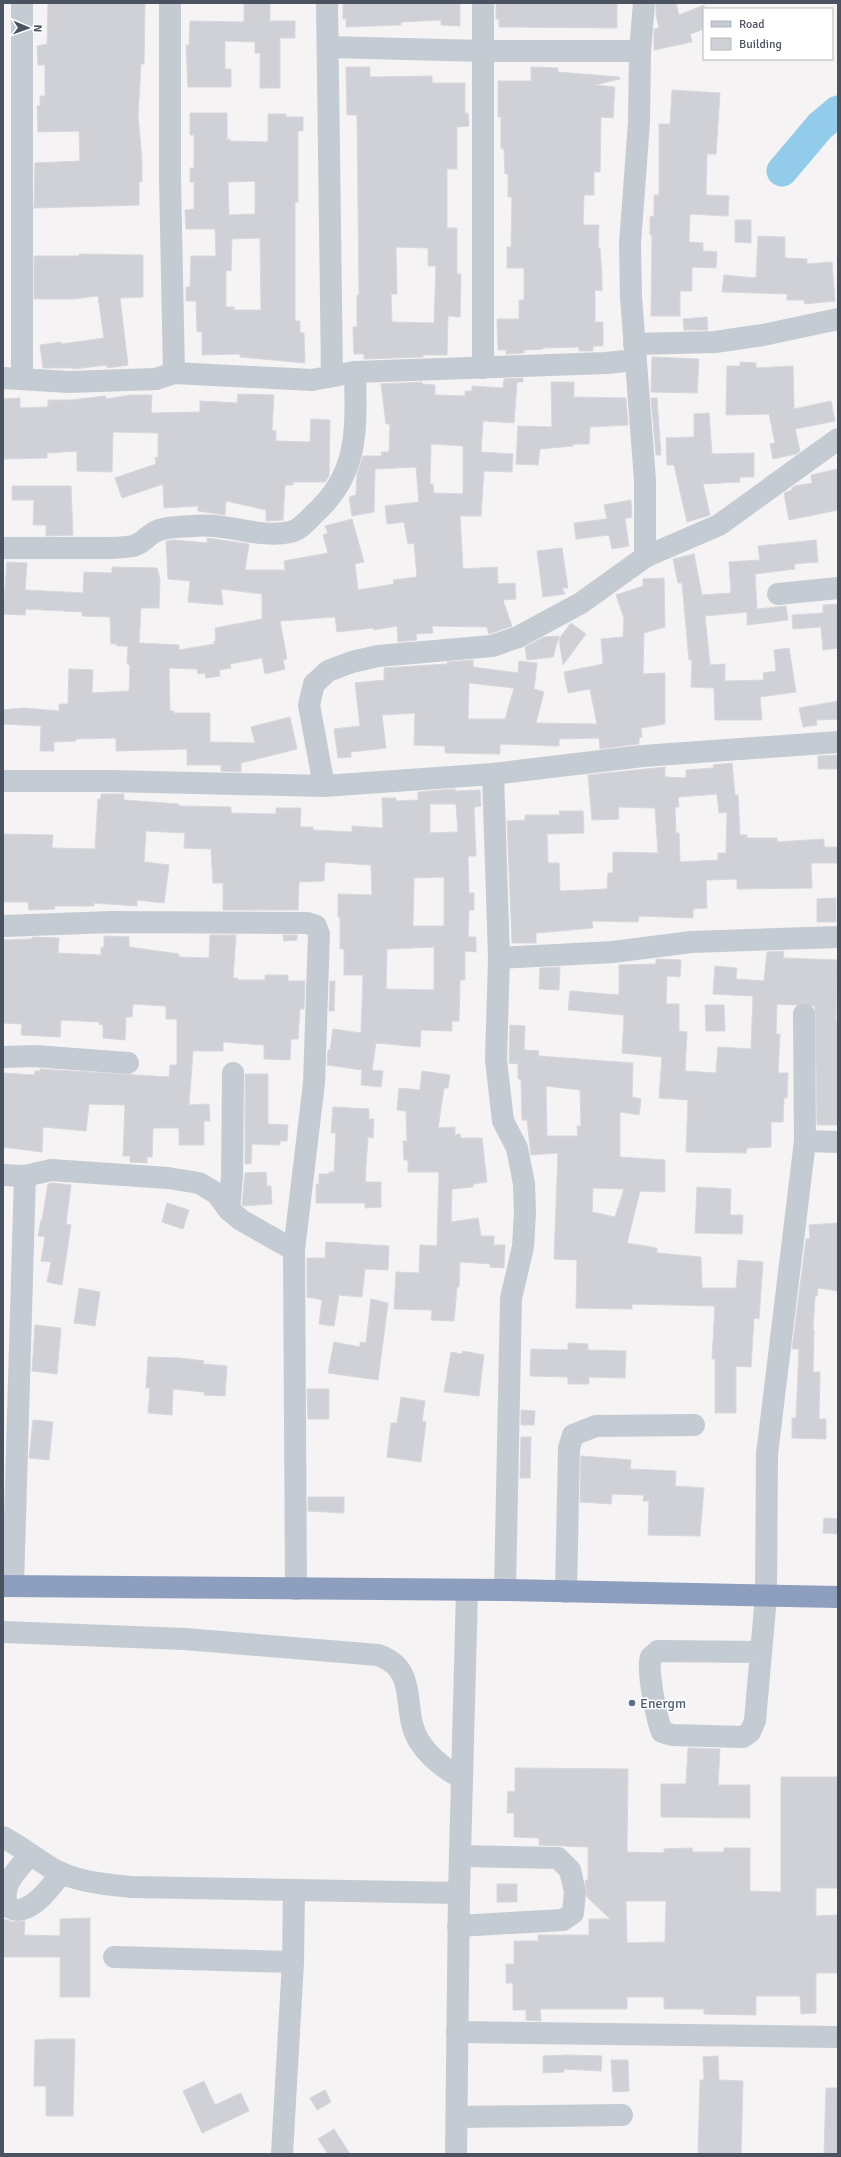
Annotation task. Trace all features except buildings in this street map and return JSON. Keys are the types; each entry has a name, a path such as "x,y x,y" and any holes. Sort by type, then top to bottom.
{"highway":[{"path":"8,1586 505,1590 766,1596 838,1596"}],"street":[{"path":"22,3 12,378 69,382 156,379 174,374 312,380 354,372 606,363 634,352 685,344 740,339 838,319"},
{"path":"170,3 170,178 174,374"},
{"path":"327,3 332,376"},
{"path":"483,3 483,368"},
{"path":"644,3 640,51 639,122 630,244 634,352 645,480 645,557"},
{"path":"328,47 483,51 640,51"},
{"path":"3,548 106,548 134,546 144,542 153,533 198,525 277,533 291,532 301,527 320,510 339,486 352,454 356,430 354,372"},
{"path":"324,786 309,705 314,684 328,671 352,662 378,656 460,650 492,646 512,640 581,603 645,557 719,525 838,439"},
{"path":"778,594 838,588"},
{"path":"3,781 110,781 324,786 493,774 643,756 838,742"},
{"path":"493,774 499,958 496,1060 503,1121 517,1148 524,1184 525,1212 523,1247 511,1298 505,1590"},
{"path":"3,926 112,922 307,923 316,926 319,942 314,1083 294,1250 296,1589"},
{"path":"499,958 613,952 691,942 838,937"},
{"path":"760,1652 658,1651 651,1658 650,1668 657,1720 662,1732 672,1735 743,1737 750,1732 755,1721 766,1596 767,1454 805,1141 804,1014"},
{"path":"3,1057 35,1056 128,1063"},
{"path":"228,1210 232,1176 233,1073"},
{"path":"805,1141 838,1142"},
{"path":"3,1175 25,1176 52,1170 168,1178 200,1183 216,1193 228,1210 241,1220 294,1250"},
{"path":"8,1586 25,1176"},
{"path":"566,1592 569,1448 573,1435 596,1426 694,1424"},
{"path":"456,2154 458,1926 467,1590"},
{"path":"3,1632 185,1639 378,1654 392,1660 400,1669 405,1681 413,1726 418,1740 443,1768 462,1778"},
{"path":"3,1837 30,1855 62,1873 95,1882 131,1887 459,1893"},
{"path":"30,1855 5,1884 4,1900 8,1907 15,1910 24,1909 32,1904 62,1873"},
{"path":"458,1926 563,1920 573,1913 575,1892 570,1870 558,1858 460,1856"},
{"path":"282,2154 293,1962 294,1890"},
{"path":"114,1957 293,1962"},
{"path":"457,2032 838,2037"},
{"path":"457,2117 622,2115"}],"waterway":[{"path":"782,171 820,126 838,111"}],"place":[{"name":"Energm","path":"632,1703"}]}
